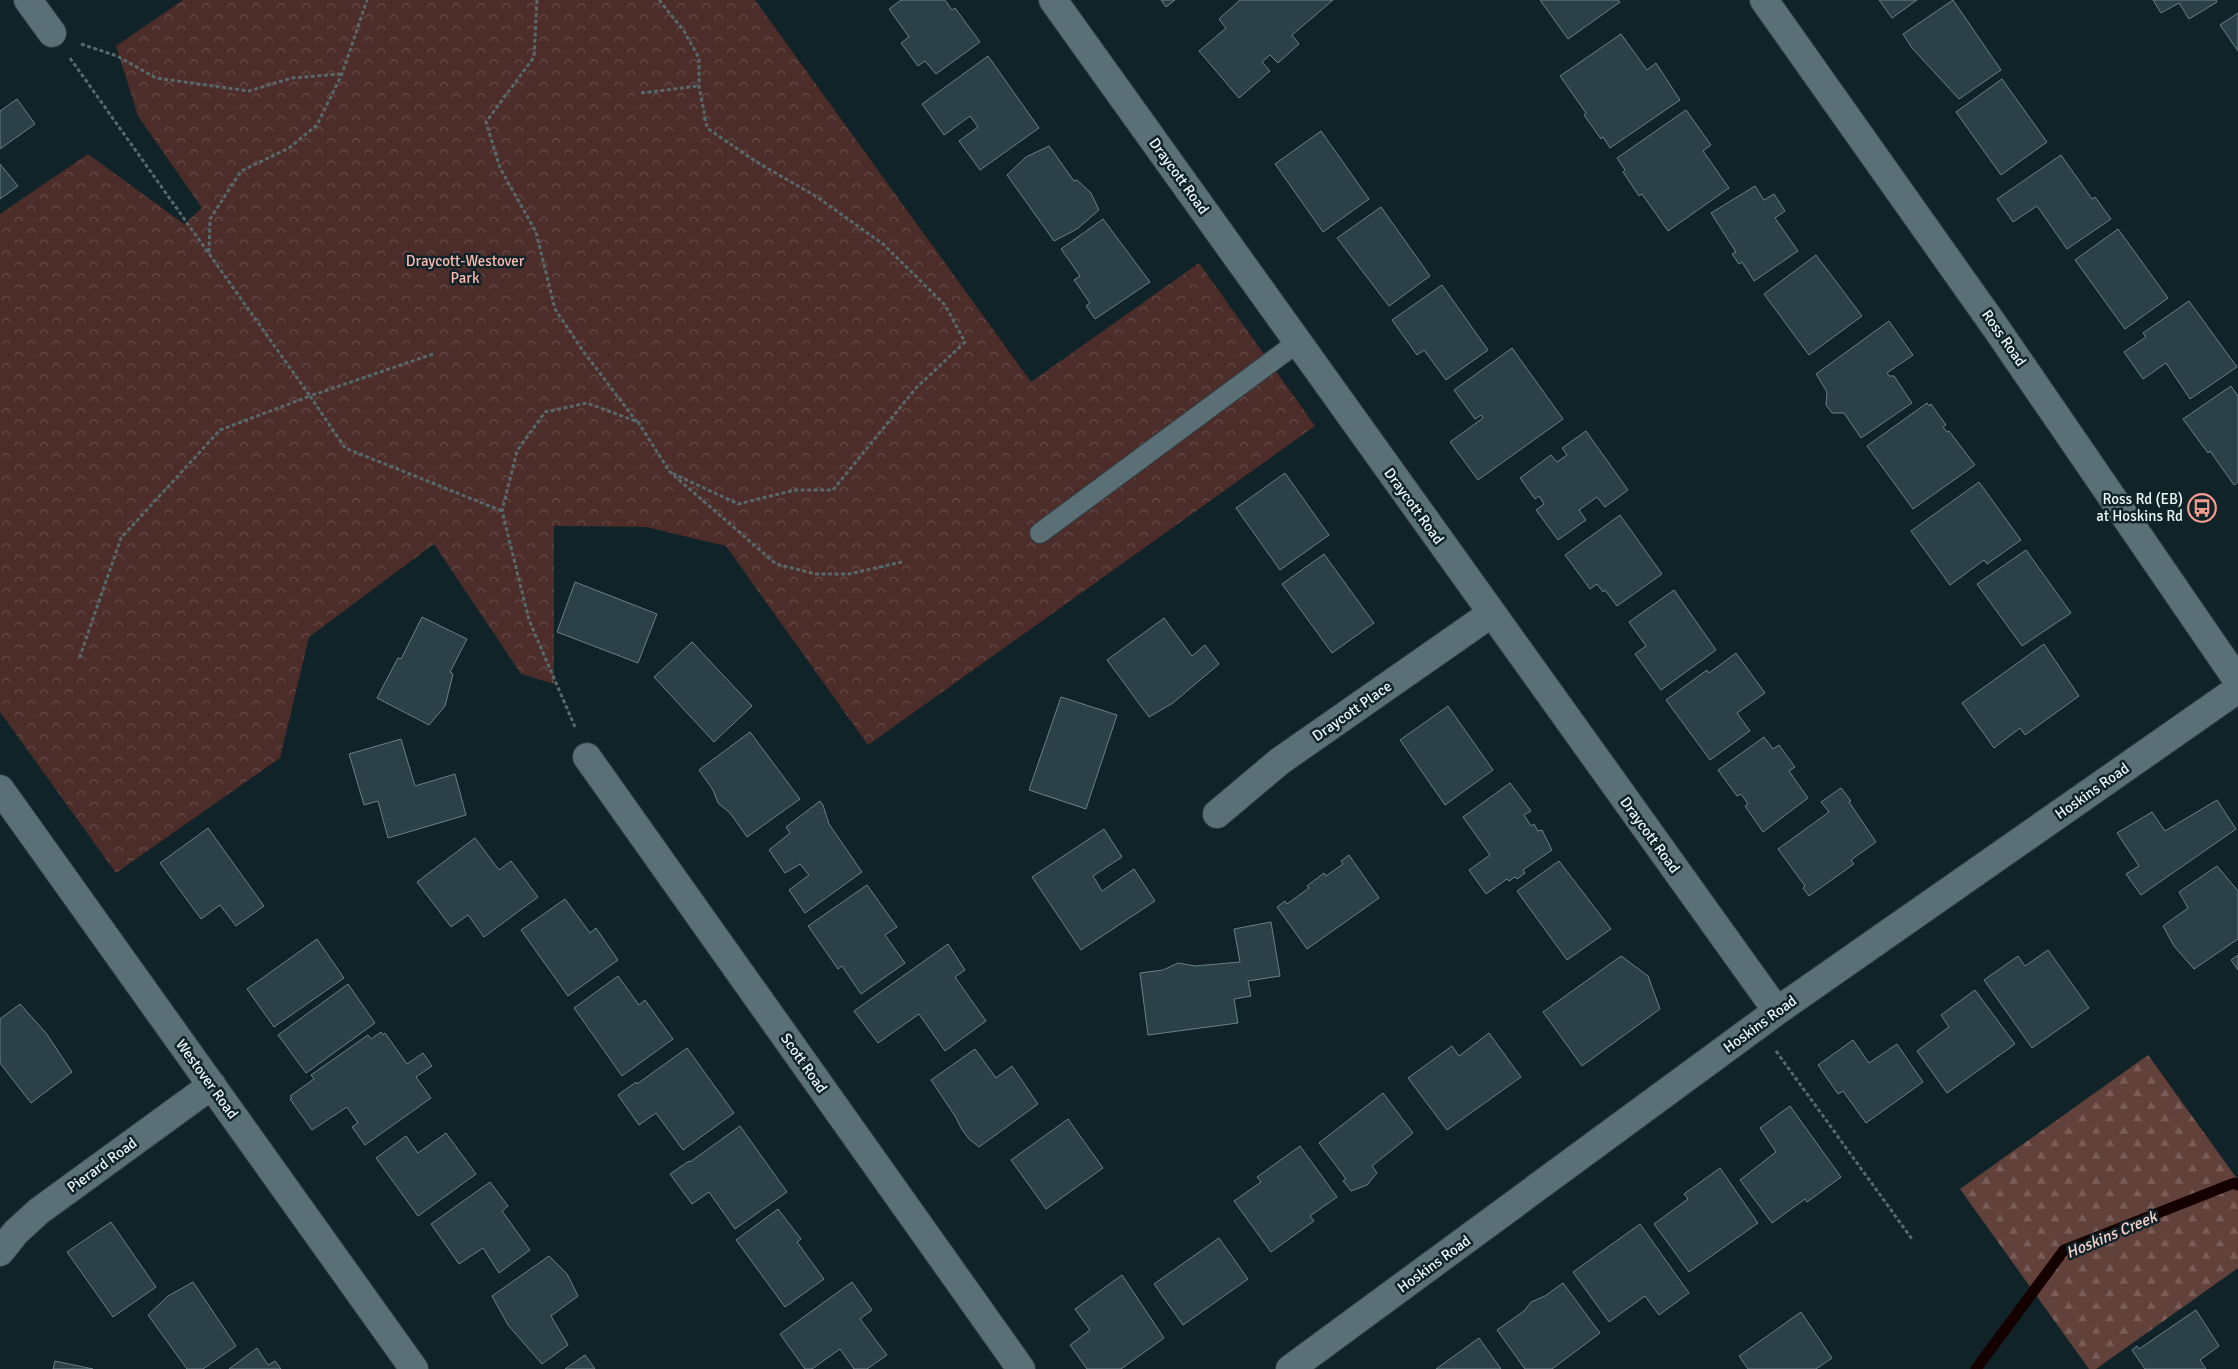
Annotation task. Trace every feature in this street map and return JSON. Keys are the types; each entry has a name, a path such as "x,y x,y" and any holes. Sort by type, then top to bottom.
{"street":[{"path":"28,0 52,34"},
{"name":"Draycott Road","path":"1053,0 1492,613 1767,1018"},
{"name":"Ross Road","path":"1764,0 1996,328 2238,681"},
{"name":"Draycott Place","path":"1217,814 1280,761 1492,613"},
{"name":"Hoskins Road","path":"1290,1369 1321,1360 1767,1018 2238,690"},
{"name":"Scott Road","path":"587,757 1021,1369"},
{"name":"Westover Road","path":"0,789 414,1369"},
{"name":"Pierard Road","path":"0,1252 16,1232 39,1211 212,1085"}],"lane":[{"path":"1040,533 1298,342"}],"path":[{"path":"208,254 210,219 241,171 289,148 317,125 342,74 367,0"},
{"path":"537,0 534,57 486,122 500,168 536,232 555,309 583,351 638,422 670,472 776,564 816,574 849,574 902,562"},
{"path":"660,0 684,31 699,58 700,86 708,128 754,161 817,197 882,244 946,305 965,342 916,388 833,490 795,490 738,504 670,472"},
{"path":"52,34 117,56 156,78 249,92 292,78 342,74"},
{"path":"52,34 345,448 502,511"},
{"path":"641,93 700,86"},
{"path":"79,659 121,538 220,430 310,396 433,354"},
{"path":"587,757 529,620 502,511 517,451 545,412 587,403 638,422"},
{"path":"1767,1018 1912,1239"}],"green space":[{"name":"Draycott-Westover Park","path":"183,0 755,0 1031,382 1199,263 1315,426 868,745 726,546 646,527 554,526 554,684 521,674 434,544 309,637 280,758 116,873 0,712 0,214 88,154 184,224 202,208 138,116 116,46"},
{"path":"2148,1055 2238,1180 2238,1268 2096,1369 2089,1369 1960,1189"}],"building":[{"path":"901,0 945,0 952,10 955,8 980,42 936,74 925,61 918,66 901,43 909,37 889,9"},
{"path":"1161,0 1175,0 1166,7"},
{"path":"1240,0 1333,0 1292,35 1299,44 1278,63 1270,55 1262,62 1270,71 1239,98 1199,51 1226,28 1219,19"},
{"path":"1540,0 1618,0 1620,2 1568,39"},
{"path":"1879,0 1917,0 1892,18"},
{"path":"1953,0 2001,70 1959,99 1912,48 1903,34"},
{"path":"2153,0 2216,0 2217,2 2189,19 2179,3 2161,13"},
{"path":"2238,13 2238,51 2220,25"},
{"path":"1621,34 1647,70 1656,63 1680,100 1610,148 1584,115 1586,113 1560,76"},
{"path":"988,56 1039,128 980,170 959,141 978,127 970,116 944,135 922,104"},
{"path":"2002,79 2047,142 2001,175 1956,112"},
{"path":"17,99 35,124 0,149 0,111"},
{"path":"1686,110 1711,145 1703,151 1729,188 1668,231 1642,194 1639,196 1623,172 1625,170 1617,158"},
{"path":"1321,131 1369,199 1323,232 1275,164"},
{"path":"1049,146 1074,181 1077,180 1091,193 1099,210 1077,229 1054,241 1007,175 1026,157"},
{"path":"2061,155 2092,199 2095,197 2111,219 2067,249 2037,206 2013,222 1997,199"},
{"path":"0,164 18,186 0,199"},
{"path":"1755,186 1764,200 1774,194 1785,211 1775,218 1798,251 1754,281 1742,262 1739,264 1732,254 1736,252 1711,213"},
{"path":"1381,207 1430,276 1389,306 1337,238"},
{"path":"1103,219 1150,282 1095,319 1086,306 1090,303 1074,280 1080,276 1061,249"},
{"path":"2118,229 2168,298 2125,329 2075,260"},
{"path":"1816,255 1862,316 1809,355 1764,294"},
{"path":"1442,285 1488,350 1446,380 1424,350 1417,355 1392,320"},
{"path":"2189,301 2237,367 2190,399 2166,363 2143,379 2124,352 2146,337 2143,333"},
{"path":"1889,321 1913,355 1887,373 1889,376 1894,376 1912,403 1861,438 1844,413 1832,413 1826,405 1827,392 1816,374"},
{"path":"1512,348 1563,419 1478,480 1450,442 1483,418 1481,415 1475,419 1454,390"},
{"path":"2231,386 2238,396 2238,482 2234,485 2210,451 2208,453 2183,419"},
{"path":"1927,403 1929,406 1931,404 1946,425 1943,427 1947,432 1949,431 1975,465 1913,509 1867,446"},
{"path":"1586,431 1628,490 1605,507 1597,497 1579,510 1586,520 1558,540 1536,510 1544,504 1539,496 1535,499 1520,478 1551,455 1557,462 1567,455 1562,448"},
{"path":"1285,473 1329,535 1280,570 1236,508"},
{"path":"1979,482 2021,540 1987,564 1984,560 1950,585 1911,531"},
{"path":"1620,515 1662,574 1617,606 1605,590 1603,592 1597,584 1590,589 1565,555"},
{"path":"2026,550 2071,613 2022,646 1977,584"},
{"path":"1324,554 1374,623 1332,653 1282,584"},
{"path":"575,582 657,614 638,663 557,632"},
{"path":"1674,590 1716,650 1661,690 1635,654 1646,646 1629,622"},
{"path":"422,617 467,639 450,672 453,674 445,706 429,725 377,698 398,658 401,659"},
{"path":"1164,618 1192,656 1205,645 1219,664 1173,703 1149,717 1107,660"},
{"path":"692,642 752,706 714,742 654,677"},
{"path":"2044,644 2079,696 2025,735 2020,728 1994,748 1962,703"},
{"path":"1736,653 1765,693 1737,713 1750,731 1710,760 1666,700 1707,670 1709,673"},
{"path":"1061,697 1117,715 1086,809 1029,790"},
{"path":"1448,706 1493,770 1445,805 1400,740"},
{"path":"750,732 800,799 747,837 730,813 718,803 713,790 699,770"},
{"path":"1764,737 1773,749 1779,745 1795,767 1789,771 1808,798 1763,832 1745,806 1748,804 1741,794 1737,796 1718,770"},
{"path":"401,739 415,786 455,774 466,815 388,838 378,801 364,805 349,754"},
{"path":"1510,783 1531,811 1524,815 1531,826 1534,824 1538,831 1542,830 1552,850 1523,870 1525,873 1517,879 1515,877 1509,881 1507,879 1486,894 1469,870 1490,855 1463,817"},
{"path":"1841,788 1876,842 1851,860 1854,864 1809,896 1803,888 1805,886 1778,849 1829,812 1821,802"},
{"path":"2217,800 2236,829 2141,895 2126,874 2139,866 2117,833 2152,812 2165,831"},
{"path":"820,801 829,824 862,872 805,913 789,890 809,875 800,864 785,873 769,850 790,833 786,827"},
{"path":"208,828 264,906 236,926 220,905 201,919 160,863"},
{"path":"1104,829 1122,857 1093,876 1102,891 1134,869 1155,901 1081,950 1032,877"},
{"path":"475,838 499,870 511,861 538,897 484,937 468,915 451,927 417,882"},
{"path":"1349,855 1379,898 1307,949 1277,907 1285,901 1287,904 1309,888 1307,886 1324,873 1326,876 1343,864 1341,861"},
{"path":"1559,861 1611,929 1567,960 1517,891"},
{"path":"2217,866 2238,891 2238,939 2194,969 2174,946 2163,926 2188,908 2179,892"},
{"path":"867,885 897,927 885,935 905,963 861,994 842,966 838,969 808,926"},
{"path":"565,899 590,933 596,928 618,960 568,996 521,930"},
{"path":"1271,922 1280,976 1248,981 1251,996 1234,999 1238,1023 1148,1035 1140,973 1163,970 1178,963 1195,966 1240,962 1234,929"},
{"path":"317,939 344,978 274,1027 247,989"},
{"path":"948,944 965,970 955,977 986,1021 945,1051 919,1014 878,1043 854,1011"},
{"path":"2048,950 2089,1008 2032,1048 1984,980 2018,956 2025,966"},
{"path":"2238,955 2238,970 2231,960"},
{"path":"1621,956 1648,976 1660,1009 1582,1066 1543,1012"},
{"path":"618,976 639,1005 645,1000 673,1039 622,1076 574,1008"},
{"path":"348,984 375,1023 306,1073 278,1035"},
{"path":"1975,990 2015,1044 1947,1093 1917,1051 1949,1027 1941,1015"},
{"path":"20,1004 46,1033 72,1072 31,1103 0,1063 0,1019"},
{"path":"381,1032 383,1035 385,1033 407,1064 423,1053 432,1066 416,1077 431,1098 365,1145 352,1127 358,1123 347,1107 312,1130 290,1099 292,1098 290,1096 314,1079 311,1075 368,1035 371,1039"},
{"path":"1489,1033 1521,1077 1447,1130 1408,1078 1452,1046 1459,1056"},
{"path":"1853,1040 1869,1063 1897,1044 1923,1082 1866,1123 1843,1091 1838,1094 1818,1065"},
{"path":"687,1048 734,1113 683,1150 656,1113 639,1125 618,1095 636,1082 637,1084"},
{"path":"975,1049 996,1078 1012,1066 1038,1104 979,1147 969,1139 961,1128 931,1080"},
{"path":"1383,1093 1413,1133 1372,1166 1377,1173 1367,1185 1351,1191 1343,1181 1346,1179 1319,1143"},
{"path":"1790,1106 1841,1177 1807,1202 1805,1199 1772,1223 1740,1180 1776,1152 1760,1128"},
{"path":"1068,1119 1103,1168 1046,1209 1011,1160"},
{"path":"740,1126 787,1192 735,1229 709,1192 692,1204 670,1174"},
{"path":"446,1133 476,1174 418,1216 376,1158 406,1136 418,1153"},
{"path":"1300,1146 1337,1197 1310,1216 1314,1221 1271,1252 1234,1201 1261,1182 1257,1177"},
{"path":"1720,1168 1758,1223 1689,1272 1654,1224 1688,1199 1684,1194"},
{"path":"490,1182 508,1206 502,1211 530,1250 499,1273 483,1248 459,1264 431,1224"},
{"path":"778,1209 801,1239 797,1242 824,1279 785,1307 736,1240"},
{"path":"111,1222 156,1287 113,1317 67,1252"},
{"path":"1640,1224 1689,1293 1659,1315 1645,1296 1609,1322 1573,1272"},
{"path":"1219,1238 1248,1279 1183,1325 1154,1284"},
{"path":"549,1256 567,1274 578,1296 551,1316 568,1345 542,1364 508,1325 492,1296"},
{"path":"1122,1275 1164,1338 1121,1369 1087,1369 1070,1345 1090,1330 1075,1309"},
{"path":"193,1282 236,1346 203,1369 187,1369 148,1315 168,1296"},
{"path":"852,1282 872,1310 860,1319 887,1355 867,1369 854,1369 840,1349 812,1369 805,1369 780,1334"},
{"path":"1563,1283 1600,1333 1552,1369 1525,1369 1497,1330 1524,1311 1531,1302 1545,1296"},
{"path":"2196,1310 2219,1346 2200,1360 2206,1369 2145,1369 2132,1350 2137,1346 2139,1349"},
{"path":"1801,1312 1832,1358 1816,1369 1748,1369 1739,1356"},
{"path":"1479,1338 1501,1369 1436,1369"},
{"path":"257,1348 268,1365 275,1361 281,1369 229,1369"},
{"path":"585,1355 595,1369 565,1369"},
{"path":"55,1361 93,1369 53,1369"}],"waterway":[{"name":"Hoskins Creek","path":"1976,1369 2064,1250 2234,1183 2238,1185"}],"place":[{"name":"Ross Rd (EB) at Hoskins Rd","path":"2202,508"}]}
